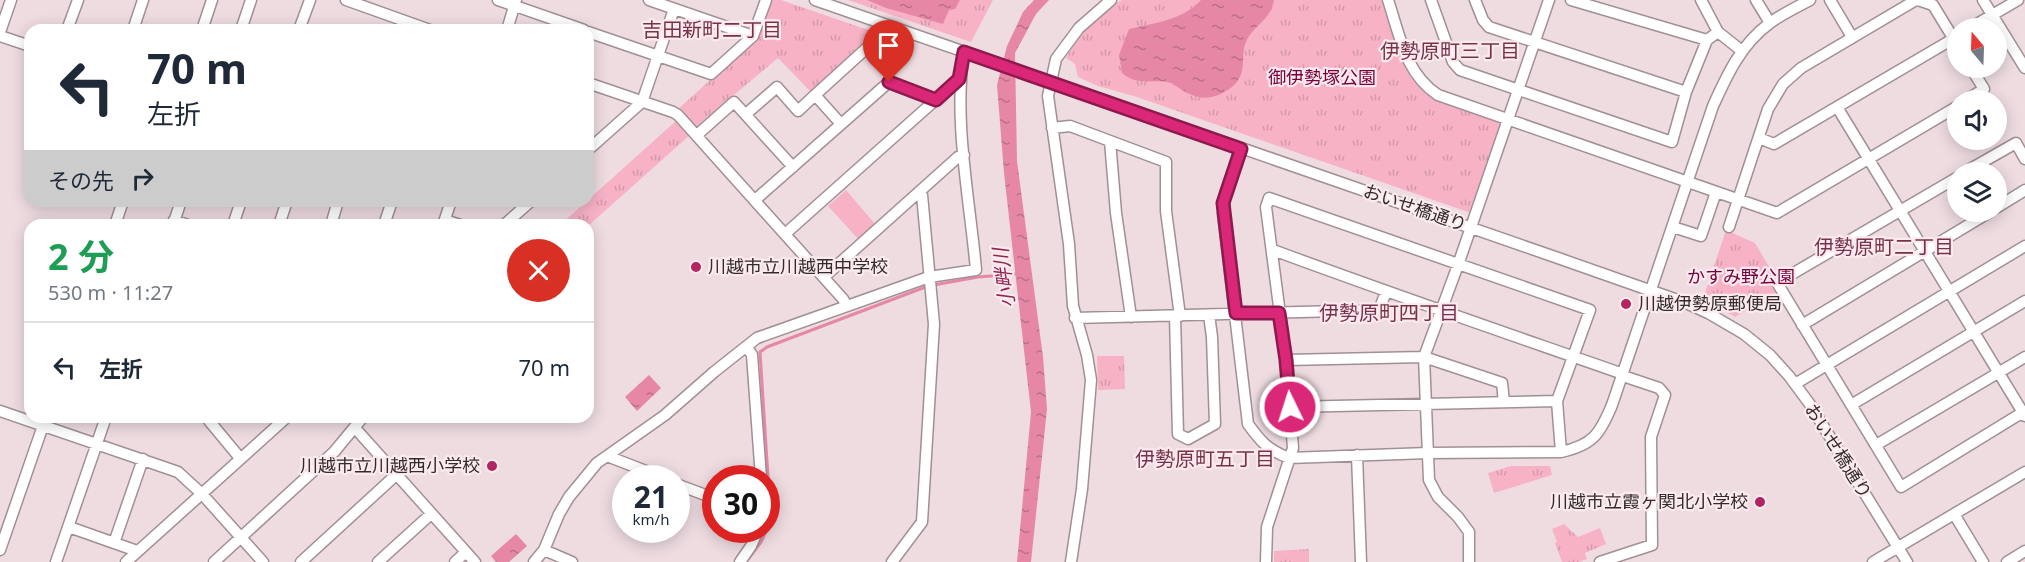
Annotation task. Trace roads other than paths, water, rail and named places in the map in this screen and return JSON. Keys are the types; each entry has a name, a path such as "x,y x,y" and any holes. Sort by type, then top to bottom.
{"street":[{"path":"11,0 0,34 24,44"},
{"path":"70,24 78,0"},
{"path":"135,24 143,0"},
{"path":"204,24 212,0"},
{"path":"243,24 251,0"},
{"path":"301,24 310,0"},
{"path":"346,0 375,5 417,24"},
{"path":"498,0 516,3 569,24"},
{"path":"649,0 753,36"},
{"path":"594,34 711,74 753,36 766,0"},
{"name":"おいせ橋通り","path":"815,0 1652,290 1708,313 1743,334 1770,356 1795,384 1907,562"},
{"path":"1071,562 1082,489 1091,380 1087,355 1075,318 1069,244 1046,80 1056,60 1079,28 1111,0"},
{"path":"1389,0 1407,60 1413,71 1428,88 1438,95 1777,213 1947,113"},
{"path":"1431,0 1455,66 1460,70 1672,142 1686,92 1707,39 1718,32"},
{"path":"1475,0 1485,25 1686,92"},
{"path":"1469,562 1469,532 1438,497 1429,480 1424,357 1549,0"},
{"path":"1571,0 1707,39"},
{"path":"1701,0 1718,32 1742,51"},
{"path":"1756,0 1770,23"},
{"path":"1241,149 1223,203 1248,424 1262,444 1289,458 1428,453 1561,452 1576,449 1596,436 1603,426 1623,375 1713,106 1731,66 1742,51 1770,23 1810,0"},
{"path":"1830,0 1852,37"},
{"path":"1729,227 1768,109 1783,84 1801,68 1917,0 1933,5 1947,26"},
{"path":"1983,0 2021,52 2025,68"},
{"path":"1987,18 2018,0"},
{"path":"509,24 516,3"},
{"path":"594,139 642,102 674,9"},
{"path":"746,114 777,87 798,111 888,26"},
{"path":"1759,138 1774,144 1947,45"},
{"path":"572,562 539,558 569,497 597,463 664,415 747,347 765,334 929,277 976,270 959,79 969,53"},
{"path":"785,234 959,79"},
{"path":"755,201 889,82 936,100"},
{"path":"594,85 673,112 697,135 848,306"},
{"path":"815,95 841,124"},
{"path":"697,135 734,102 792,167"},
{"path":"1837,107 1901,210 2024,413 1901,487 1779,286 1780,280 1901,210 1947,183"},
{"path":"1052,128 1070,126 1166,162 1166,211 1178,316 1178,434 1188,439 1215,424 1209,315"},
{"path":"1110,141 1116,213 1131,317"},
{"path":"1982,162 2016,142 2025,159"},
{"path":"824,277 958,157 964,155"},
{"path":"2007,201 2025,190"},
{"path":"892,562 922,522 934,342 934,307 922,195 919,192"},
{"path":"1673,227 1701,236 1716,192"},
{"path":"1266,562 1266,527 1293,448 1286,360 1266,207 1269,198 1590,310 1557,401 1561,452"},
{"path":"510,219 522,207"},
{"path":"1802,325 1973,222"},
{"path":"1795,384 2025,246"},
{"path":"1273,250 1659,388 1665,395 1651,437 1652,545 1600,562"},
{"path":"1075,318 1379,310 1386,292"},
{"path":"1851,405 2025,301"},
{"path":"747,347 752,355 760,465"},
{"path":"1286,360 1424,357 1502,383 1504,402"},
{"path":"1876,445 2025,357"},
{"path":"1290,407 1557,401"},
{"path":"0,411 24,416"},
{"path":"0,550 43,423"},
{"path":"49,423 97,444 178,472 202,494 263,562"},
{"path":"56,562 104,423"},
{"path":"211,423 240,458"},
{"path":"126,562 279,423"},
{"path":"214,562 315,471 359,423"},
{"path":"355,428 475,562"},
{"path":"1357,455 1361,562"},
{"path":"607,456 630,465"},
{"path":"114,543 143,459"},
{"path":"1873,562 2025,472"},
{"path":"301,562 396,475"},
{"path":"378,562 431,514"},
{"path":"1954,514 1983,562"},
{"path":"69,527 137,551"},
{"path":"740,562 752,543"},
{"path":"2007,562 2025,551"},
{"path":"455,562 466,552"}],"water":[{"path":"867,0 960,0 955,9 949,10 943,24 886,8"},
{"path":"1034,0 1049,0 1036,14 1015,53 1017,161 1043,357 1047,409 1031,562 1017,562 1031,412 1004,173 997,85 1007,46 1023,12"},
{"path":"1201,0 1274,0 1269,13 1246,42 1241,74 1233,86 1217,96 1203,98 1187,93 1171,83 1134,80 1122,73 1119,55 1129,29 1177,16 1194,7"},
{"path":"649,375 661,388 637,411 625,397"},
{"path":"516,534 527,546 509,562 496,562 491,556"}],"waterway":[{"name":"小畔川","path":"934,285 978,277 1017,274"},
{"path":"746,562 761,542 768,527 769,492 760,352 767,347 928,286"}],"place":[{"name":"川越市立川越西中学校","path":"696,267"},
{"name":"川越伊勢原郵便局","path":"1626,304"},
{"name":"川越市立川越西小学校","path":"492,466"},
{"name":"川越市立霞ヶ関北小学校","path":"1760,502"}],"district":[{"name":"吉田新町二丁目","path":"712,30"},
{"name":"伊勢原町三丁目","path":"1450,51"},
{"name":"伊勢原町二丁目","path":"1884,247"},
{"name":"伊勢原町四丁目","path":"1389,313"},
{"name":"伊勢原町五丁目","path":"1205,459"}],"park label":[{"name":"御伊勢塚公園","path":"1322,78"},
{"name":"かすみ野公園","path":"1741,277"}]}
